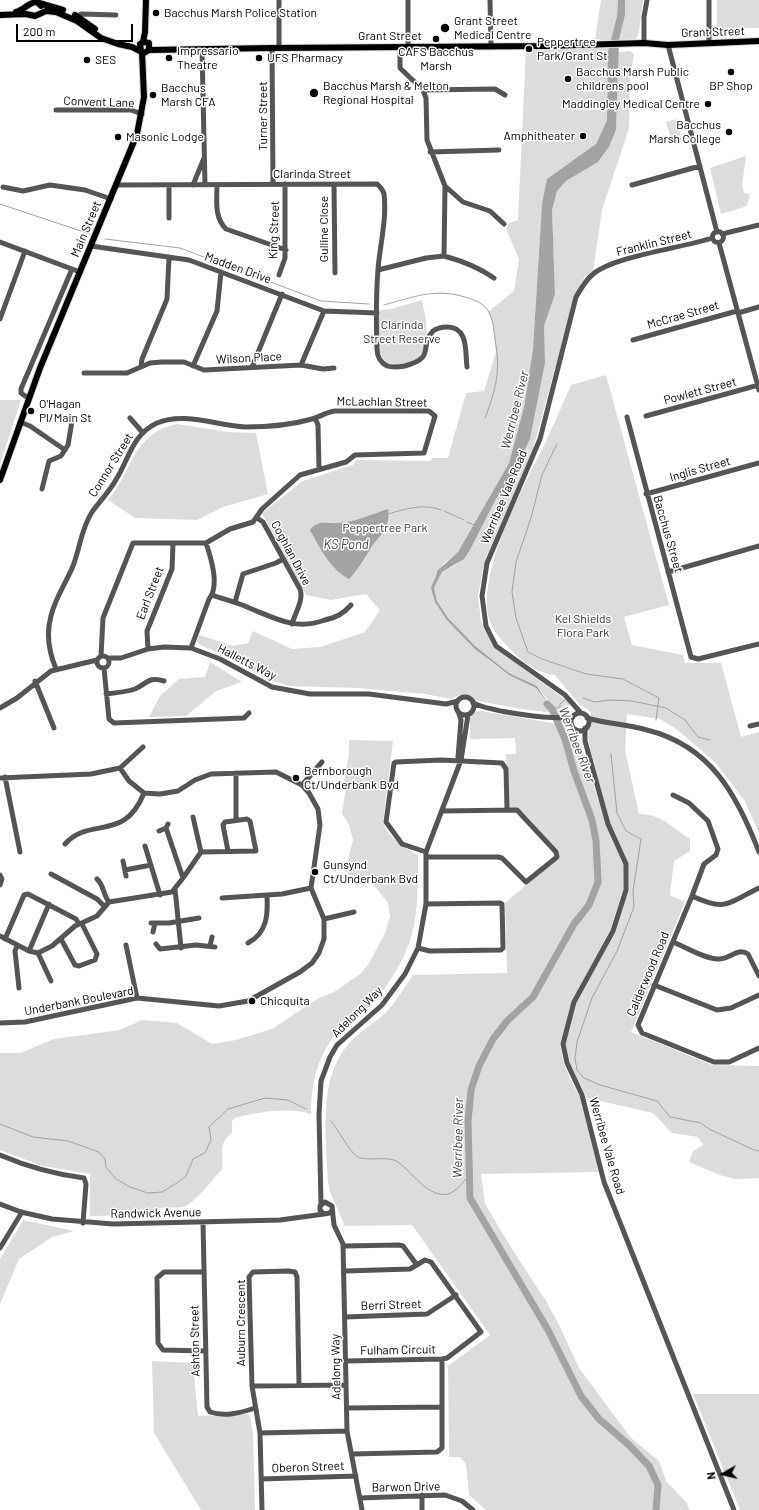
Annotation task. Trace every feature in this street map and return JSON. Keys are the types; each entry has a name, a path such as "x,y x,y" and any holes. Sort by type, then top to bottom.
{"main road":[{"path":"145,51 146,0"},
{"path":"31,14 28,10 34,2"},
{"path":"34,2 42,8 39,14"},
{"path":"1,15 21,11 34,2"},
{"name":"Grant Street","path":"34,2 46,4 78,17 109,38 124,43 145,43 164,49"},
{"path":"1,15 31,14 35,16 49,11 61,13 77,21 101,38 145,51"},
{"name":"Grant Street","path":"145,51 164,49 490,47 631,43 668,45 759,41"},
{"path":"145,43 140,48 145,51"},
{"name":"Main Street","path":"0,480 29,397 133,146 142,114 145,51"}],"street":[{"path":"279,0 280,48"},
{"path":"408,0 408,47"},
{"path":"490,0 490,47"},
{"path":"644,43 644,17 647,0"},
{"path":"708,0 709,43"},
{"path":"78,17 81,14 116,15"},
{"path":"668,45 717,232"},
{"name":"Turner Street","path":"272,48 274,184"},
{"path":"400,48 400,68 423,90 426,98 427,140 430,152 445,186 463,202 490,212 504,224"},
{"path":"202,49 205,185"},
{"path":"423,90 495,89 505,95"},
{"name":"Convent Lane","path":"56,110 131,110 142,114"},
{"path":"430,152 500,150"},
{"path":"193,185 205,155"},
{"path":"632,185 700,166"},
{"name":"King Street","path":"279,275 286,250 285,184"},
{"name":"Clarinda Street","path":"116,185 377,184 383,190 384,219 378,270 377,312 377,353 381,362 394,367 419,361 423,358 428,338 433,331 438,328 448,327 460,331 463,336 465,341 467,367"},
{"path":"3,187 23,192 50,185 85,190 111,199"},
{"path":"169,218 170,185"},
{"path":"217,185 217,216 222,226 226,229 286,250"},
{"name":"Gulline Close","path":"334,185 335,273"},
{"path":"444,256 445,186"},
{"path":"717,232 722,234 759,225"},
{"path":"717,232 713,234 712,238 714,242 719,243"},
{"path":"722,234 722,240 719,243 759,387"},
{"name":"Franklin Street","path":"600,269 608,265 712,238"},
{"path":"0,242 80,272"},
{"name":"Madden Drive","path":"91,246 189,260 324,311 377,312"},
{"path":"0,319 25,251"},
{"path":"378,270 426,258 444,256 478,267 494,278"},
{"path":"141,366 142,359 168,299 169,257"},
{"name":"Main Street","path":"29,397 21,393 21,389 72,269"},
{"name":"Werribee Vale Road","path":"580,713 565,694 496,646 486,626 482,596 487,563 540,439 576,297 584,283 600,269"},
{"path":"192,366 217,311 221,272"},
{"path":"252,367 282,294"},
{"name":"McCrae Street","path":"633,340 759,307"},
{"path":"302,365 324,311"},
{"name":"Wilson Place","path":"84,373 127,373 150,363 184,362 204,370 302,365 322,369 334,368"},
{"name":"Powlett Street","path":"646,416 759,387"},
{"name":"McLachlan Street","path":"206,544 220,534 253,522 262,509 300,475 346,462 355,454 424,453 436,419 434,413 429,411 334,412 287,424"},
{"name":"Bacchus Street","path":"627,417 646,494 691,656 698,660 759,644"},
{"path":"130,418 143,433"},
{"name":"Connor Street","path":"56,669 50,651 48,631 55,603 73,565 81,533 92,513 118,477 131,447 143,433 156,423 172,419 188,418 245,427 287,424"},
{"path":"315,418 318,426 319,469"},
{"path":"42,489 49,461 61,456 68,445 72,421"},
{"path":"20,422 30,426 65,450"},
{"name":"Inglis Street","path":"646,494 759,463"},
{"name":"Coghlan Drive","path":"257,518 263,522 302,594 292,624"},
{"path":"104,668 108,666 102,649 103,618 133,543 206,544 213,573 212,596 209,599 190,648"},
{"name":"Earl Street","path":"148,649 146,631 172,569 173,544"},
{"path":"668,572 759,546"},
{"path":"235,602 244,574 276,563 283,558"},
{"path":"212,596 235,602 292,624 308,625 319,623 342,615 351,605"},
{"name":"Halletts Way","path":"0,708 17,698 35,681 56,669 164,646 190,648 220,659 272,687 310,694 369,694 446,704 458,701"},
{"path":"105,659 104,668 109,719 114,723 244,718 249,714"},
{"path":"106,694 137,688 144,682 158,679 164,681"},
{"path":"35,681 54,728"},
{"path":"484,708 470,713 458,711 458,701 465,697 484,708 559,718 573,716 580,713 587,718 603,723 646,729 667,736 695,752 712,767 728,785 739,805 759,852"},
{"path":"470,713 473,703"},
{"name":"Halletts Way","path":"446,704 458,711"},
{"path":"572,725 573,705"},
{"name":"Adelong Way","path":"458,711 461,720 458,763"},
{"name":"Adelong Way","path":"321,1205 319,1100 321,1081 330,1057 346,1035 382,1005 405,974 418,948 426,904 426,855 458,763 470,713"},
{"path":"559,718 572,725 577,730 603,723"},
{"path":"586,727 587,718"},
{"path":"750,726 759,724"},
{"name":"Werribee Vale Road","path":"586,727 585,741 608,824 626,864 626,890 613,931 574,1002 563,1044 567,1063 582,1095 604,1182 734,1510"},
{"name":"Werribee Vale Road","path":"577,730 585,741"},
{"path":"20,852 2,777 91,774 120,768 143,748"},
{"path":"442,811 517,810 526,818 557,855 528,881 524,882 502,858 426,855 402,844 387,826 386,822 394,763 403,761 503,764 506,769 507,809"},
{"path":"302,785 322,762"},
{"path":"120,768 129,781 144,793 160,794 178,791 195,780 212,774 276,772 302,785 309,792 318,809 320,825 311,888 266,896 222,898"},
{"path":"236,773 236,819"},
{"path":"65,844 72,837 88,830 106,828 119,824 130,815 140,803 144,793"},
{"name":"Calderwood Road","path":"673,795 689,803 708,821 715,837 718,853 704,864 673,942 638,1022 638,1028 642,1033 714,1062 729,1062 759,1048"},
{"path":"0,936 28,952 38,953 52,946 72,928 97,916 109,902 172,892 184,878 201,852 193,817"},
{"path":"201,852 256,851 250,821 247,819 236,819 225,822 222,825 228,851"},
{"path":"160,831 167,826 184,878"},
{"path":"145,846 160,895"},
{"path":"122,861 126,873 151,865"},
{"path":"0,874 2,879 0,885"},
{"path":"51,874 97,899 104,906"},
{"path":"97,878 101,882 109,902"},
{"name":"Underbank Boulevard","path":"0,1022 25,1022 137,998 219,1006 248,1001 300,972 312,963 319,953 324,938 324,920 311,888"},
{"path":"692,896 710,904 721,905 759,888"},
{"path":"175,889 181,948"},
{"path":"5,939 24,895 28,894 76,919 81,924 97,954 95,960 79,966 75,965 61,939"},
{"path":"248,944 256,939 265,924 268,912 266,896"},
{"path":"28,952 49,904"},
{"path":"418,948 430,951 501,950 503,948 502,904 426,904"},
{"path":"324,920 354,912"},
{"path":"153,932 153,923 169,923 179,920 199,918"},
{"path":"156,944 159,952 196,945 213,946 212,938"},
{"path":"673,942 714,959 723,959 739,952 745,952 748,954 759,976"},
{"path":"126,945 137,998"},
{"path":"17,946 15,951 19,988"},
{"path":"38,953 51,981"},
{"path":"654,985 717,1010 731,1008 759,995"},
{"path":"0,1155 28,1167 52,1173 84,1178 86,1184 82,1223"},
{"name":"Adelong Way","path":"320,1187 328,1202"},
{"path":"328,1202 332,1206 332,1210 330,1213 324,1214 320,1210 321,1205 328,1202"},
{"name":"Randwick Avenue","path":"0,1204 22,1212 52,1219 82,1223 113,1224 280,1220 324,1214"},
{"name":"Randwick Avenue","path":"307,1216 321,1205"},
{"name":"Adelong Way","path":"332,1210 334,1224 344,1246 347,1431 362,1510"},
{"path":"1,1245 22,1212"},
{"name":"Adelong Way","path":"324,1214 334,1224"},
{"name":"Ashton Street","path":"203,1222 207,1407 210,1412 217,1414 237,1414 255,1408"},
{"path":"344,1246 403,1246 417,1265"},
{"name":"Fulham Circuit","path":"345,1271 410,1269 424,1260 431,1262 481,1332 447,1358 346,1361"},
{"name":"Auburn Crescent","path":"252,1386 249,1277 253,1272 288,1271 295,1272 297,1277 298,1385"},
{"path":"204,1272 164,1272 157,1278 158,1343 163,1350 205,1351"},
{"name":"Berri Street","path":"345,1317 427,1314 456,1295"},
{"path":"352,1454 437,1452 442,1448 442,1359"},
{"path":"262,1510 260,1433 252,1386 346,1385"},
{"path":"346,1408 442,1407"},
{"path":"260,1433 347,1431"},
{"name":"Oberon Street","path":"261,1479 356,1476"},
{"path":"422,1495 422,1510"},
{"name":"Barwon Drive","path":"360,1498 445,1495 462,1501 473,1510"}],"green space":[{"path":"601,0 618,0 617,16 611,41 595,39"},
{"path":"625,0 643,0 639,32 636,39 619,40 625,15"},
{"path":"717,0 759,0 759,28 717,29"},
{"name":"Peppertree Park","path":"609,48 607,120 596,144 547,180 542,206 533,349 524,407 509,463 458,552 443,564 434,578 435,602 446,619 492,663 509,675 536,688 554,713 478,701 470,696 460,695 450,699 425,694 358,688 289,686 268,679 228,657 200,645 197,641 199,635 233,646 248,643 253,631 292,649 320,647 365,632 380,610 366,594 331,600 306,595 262,513 303,481 353,465 357,460 431,461 432,458 448,458 466,393 484,391 496,352 492,319 488,312 514,291 519,259 506,229 509,223 518,220 526,49"},
{"path":"630,51 634,54 630,77 629,128 602,210 593,271 584,278 574,299 533,449 485,560 478,596 481,621 494,647 570,703 569,709 565,714 559,715 537,686 509,673 475,646 448,618 437,600 434,588 442,572 457,564 470,550 496,499 511,479 530,439 545,363 544,326 555,294 552,210 556,191 566,181 598,162 609,147 616,129 618,52"},
{"path":"676,119 682,140 672,143 666,122"},
{"path":"746,156 742,186 744,193 750,194 747,206 721,214 710,168"},
{"name":"Clarinda Street Reserve","path":"422,300 427,331 427,340 423,354 412,362 391,366 381,355 377,341 378,310 391,309"},
{"name":"Kel Shields Flora Park","path":"606,375 669,605 624,617 632,645 683,655 685,663 721,663 741,737 759,732 759,833 744,800 715,762 675,728 660,719 627,714 625,750 639,814 647,814 660,819 690,839 690,851 674,861 670,895 685,902 631,1032 712,1065 759,1066 759,1178 735,1179 720,1175 689,1162 693,1151 703,1145 698,1137 672,1133 653,1113 587,1098 569,1063 565,1045 577,1002 615,931 628,891 628,864 610,823 589,744 588,736 591,712 579,704 555,675 531,667 508,647 491,624 487,605 489,582 495,557 504,531 571,385"},
{"path":"0,400 21,400 0,465"},
{"path":"177,424 228,432 256,433 268,494 223,507 197,520 135,518 108,500 117,488 142,444 162,429"},
{"path":"210,662 242,682 216,691 186,716 149,717 160,696 179,679 205,677"},
{"path":"481,711 564,725 578,735 606,824 624,865 623,891 610,930 572,1001 560,1045 564,1064 580,1097 599,1172 481,1174 485,1204 546,1301 579,1368 631,1438 659,1461 666,1481 686,1502 690,1510 486,1510 469,1495 466,1464 460,1457 449,1457 448,1366 490,1335 412,1225 345,1226 330,1192 326,1145 326,1106 333,1070 341,1054 353,1039 388,1010 413,975 507,973 505,903 558,858 558,852 527,816 517,808 508,808 506,754 516,754 515,738 470,739 470,719 473,712"},
{"path":"349,740 393,741 383,822 388,833 392,837 418,855 418,889 415,920 407,949 400,964 379,997 370,1006 346,1024 329,1043 318,1065 311,1102 311,1114 293,1111 273,1111 235,1118 232,1121 232,1133 224,1141 222,1149 222,1169 198,1196 183,1207 159,1208 155,1209 148,1215 90,1216 90,1174 43,1166 0,1150 0,1053 20,1053 54,1039 120,1030 142,1020 177,1023 212,1044 236,1040 272,1029 317,999 334,992 360,974 368,965 385,933 390,916 388,903 370,880 350,875 345,871 353,840 349,825 342,813 345,794 344,781 349,754"},
{"path":"23,1220 74,1231 52,1237 19,1259 0,1304 0,1259"},
{"path":"152,1361 193,1363 198,1416 248,1414 250,1416 253,1433 255,1510 201,1510 154,1433"},
{"path":"693,1394 759,1394 759,1510 740,1510"}],"water":[{"path":"618,0 625,0 625,15 619,40 616,130 609,147 598,162 566,181 557,191 552,210 555,294 544,326 545,363 530,439 511,479 496,499 470,550 464,559 442,572 434,588 437,601 448,618 475,646 509,673 537,686 549,705 536,688 509,675 475,649 446,619 435,602 431,588 438,570 458,552 509,463 524,407 533,349 542,204 547,179 596,144 607,120 608,52 617,16"},
{"name":"KS Pond","path":"388,509 388,523 386,528 349,579 336,570 331,564 310,530 316,524 352,521"},
{"path":"549,705 561,717 559,718"}],"waterway":[{"path":"0,204 90,234"},
{"path":"105,239 180,248 321,301 369,304"},
{"path":"384,305 424,295 444,293 472,299 487,309 491,317 498,361 495,389 485,418"},
{"path":"557,444 542,475 531,518 516,562 512,592 516,618 528,652 542,659 586,674 623,679 659,698 656,720"},
{"path":"388,514 421,507 441,510"},
{"path":"444,511 464,520"},
{"path":"467,522 474,525"},
{"path":"583,698 595,702 610,700 632,701 666,708 685,720 698,737 710,740"},
{"path":"553,709 560,707 560,704 565,700"},
{"name":"Werribee River","path":"547,704 552,709 565,739 574,771 592,820 596,840 598,882 589,905 574,924 533,997 508,1020 493,1039 479,1066 471,1090 468,1121 470,1198 548,1330 581,1396 599,1419 629,1445 649,1466 658,1485 656,1510"},
{"path":"611,754 617,813 626,831 641,839 633,891 634,907 617,951 592,998 577,1042 575,1058 577,1070 584,1078 600,1085 657,1101 670,1117 701,1123 709,1129 759,1151"},
{"path":"0,1124 33,1137 68,1141 99,1152 105,1159 106,1167 116,1179 130,1187 148,1193 162,1192 186,1176 193,1159 205,1153 211,1140 209,1127 228,1109 265,1098 288,1100 306,1109"},
{"path":"331,1121 355,1155 368,1159 394,1160 403,1166 427,1188 434,1192 441,1194 451,1193 457,1189 469,1176"}],"place":[{"name":"Bacchus Marsh Police Station","path":"156,13"},
{"name":"Grant Street Medical Centre","path":"445,28"},
{"name":"CAFS Bacchus Marsh","path":"436,39"},
{"name":"Peppertree Park/Grant St","path":"529,49"},
{"name":"Impressario Theatre","path":"169,58"},
{"name":"UFS Pharmacy","path":"259,58"},
{"name":"SES","path":"87,60"},
{"name":"BP Shop","path":"731,72"},
{"name":"Bacchus Marsh Public childrens pool","path":"568,79"},
{"name":"Bacchus Marsh & Melton Regional Hospital","path":"314,93"},
{"name":"Bacchus Marsh CFA","path":"153,95"},
{"name":"Maddingley Medical Centre","path":"708,104"},
{"name":"Bacchus Marsh College","path":"729,132"},
{"name":"Amphitheater","path":"583,136"},
{"name":"Masonic Lodge","path":"118,137"},
{"name":"O'Hagan Pl/Main St","path":"31,411"},
{"name":"Bernborough Ct/Underbank Bvd","path":"296,778"},
{"name":"Gunsynd Ct/Underbank Bvd","path":"315,872"},
{"name":"Chicquita","path":"252,1001"}]}
